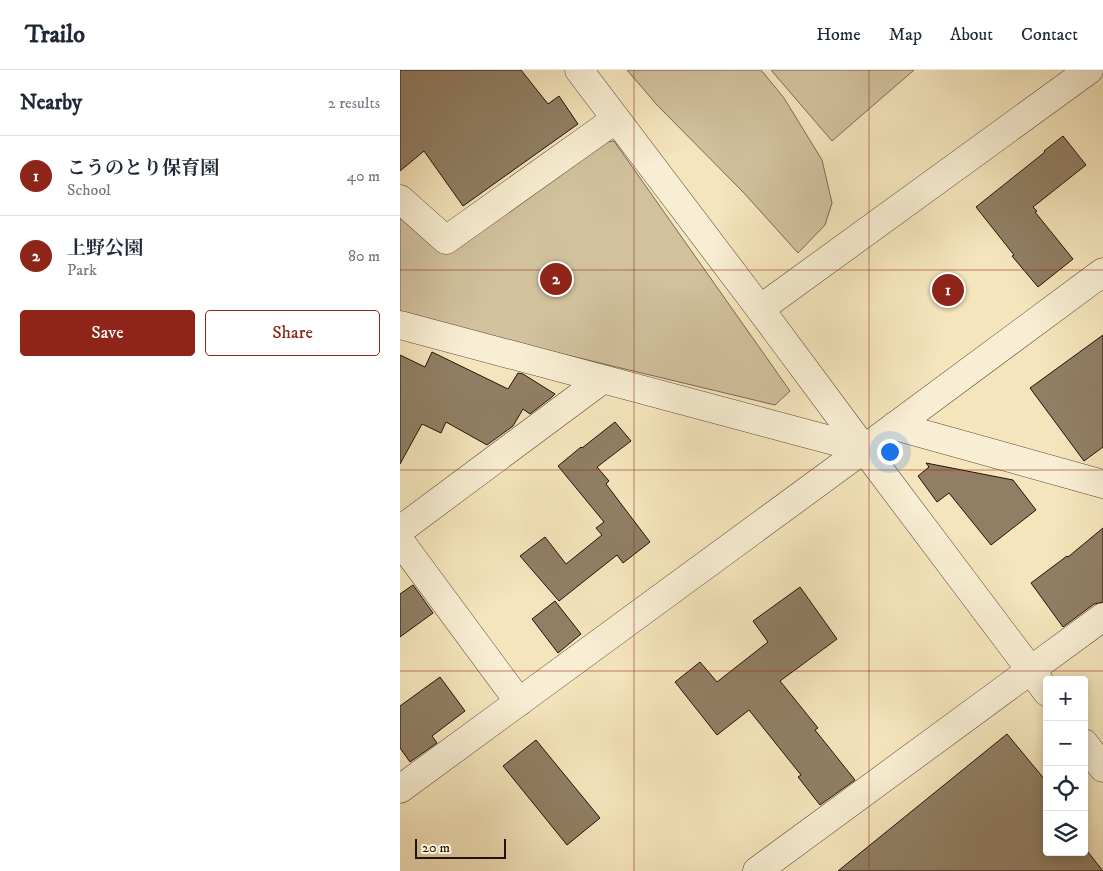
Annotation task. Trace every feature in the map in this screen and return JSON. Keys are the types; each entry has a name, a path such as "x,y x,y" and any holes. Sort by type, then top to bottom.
{"street":[{"path":"579,70 1043,686"},
{"path":"760,308 1089,70"},
{"path":"400,199 446,240 616,120"},
{"path":"400,789 1103,272"},
{"path":"400,325 864,449"},
{"path":"400,530 603,379"},
{"path":"894,426 1103,484"},
{"path":"400,541 519,702"},
{"path":"758,871 1103,617"},
{"path":"1088,748 1103,768"}],"shaded area":[{"path":"627,70 761,70 784,98 822,160 832,203 825,225 798,253 744,193 657,105"},
{"path":"771,70 914,70 832,141"},
{"path":"614,141 790,391 775,405 400,315 400,209 434,239 589,144"}],"building":[{"path":"400,70 521,70 548,104 559,96 578,124 463,206 424,151 400,171"},
{"path":"1063,136 1086,165 1033,207 1073,259 1038,287 1012,256 1014,255 976,207"},
{"path":"1103,335 1103,447 1084,461 1030,388"},
{"path":"432,352 508,389 518,373 523,374 555,394 530,414 523,409 513,426 487,445 446,422 441,433 422,424 400,464 400,355 425,367"},
{"path":"615,422 631,441 597,467 609,481 606,484 650,542 623,563 617,555 559,601 520,556 545,537 566,564 602,535 596,528 604,522 558,466"},
{"path":"926,463 1013,480 1036,510 991,545 949,493 937,502 918,476 929,467"},
{"path":"1103,528 1103,602 1094,604 1063,627 1031,583 1068,557"},
{"path":"413,585 433,613 400,637 400,594"},
{"path":"800,587 837,639 780,681 818,728 815,730 855,780 820,805 798,777 801,775 749,710 717,735 675,682 700,662 717,682 768,642 753,621"},
{"path":"555,601 581,634 558,653 532,619"},
{"path":"440,677 465,711 432,736 437,743 410,762 400,748 400,706"},
{"path":"1007,734 1043,777 1043,856 1088,856 1088,852 1103,871 838,871"},
{"path":"536,740 600,818 567,845 503,766"}],"place":[{"name":"上野公園","path":"556,279"},
{"name":"こうのとり保育園","path":"948,290"}]}
